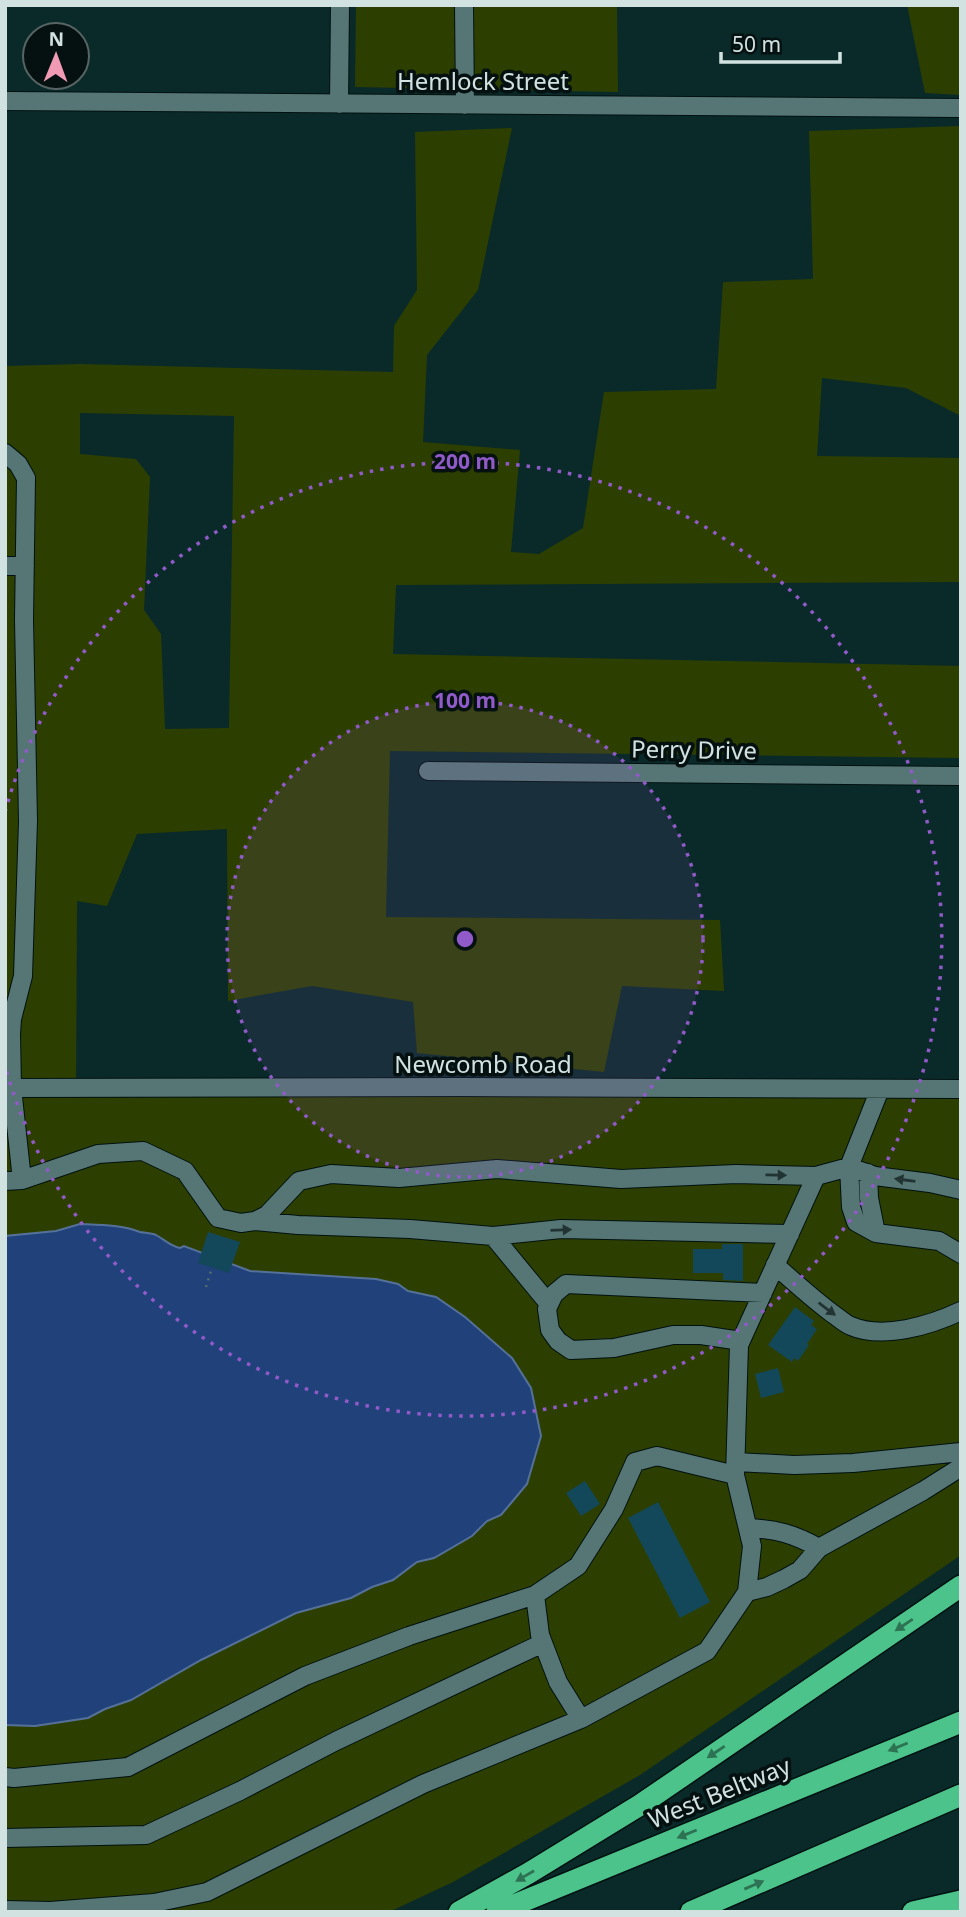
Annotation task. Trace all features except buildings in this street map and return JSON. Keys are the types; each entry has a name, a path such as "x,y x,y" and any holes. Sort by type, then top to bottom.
{"highway":[{"path":"459,1912 640,1805 961,1586"},
{"name":"West Beltway","path":"497,1912 961,1722"},
{"path":"691,1912 961,1795"},
{"path":"913,1912 961,1901"}],"street":[{"path":"339,104 340,5"},
{"path":"464,5 465,105"},
{"name":"Hemlock Street","path":"5,101 961,108"},
{"path":"5,453 18,464 26,478 28,821 23,976 10,1009 9,1088 13,1181 98,1154 143,1151 185,1171 218,1218 241,1223 255,1221 298,1226 410,1229 494,1236 561,1229 790,1234"},
{"path":"5,566 25,566"},
{"name":"Perry Drive","path":"428,771 961,776"},
{"name":"Newcomb Road","path":"9,1088 961,1089"},
{"path":"880,1089 849,1167 851,1207 856,1222 876,1233 939,1241 961,1254"},
{"path":"255,1221 267,1215 299,1181 331,1174 399,1178 497,1169 621,1179 736,1174 816,1176 849,1167 961,1190"},
{"path":"868,1173 869,1198 876,1233"},
{"path":"5,1910 50,1911 154,1903 207,1892 423,1784 581,1719 707,1651 747,1592 752,1546 736,1469 739,1345 816,1176"},
{"path":"494,1236 550,1304"},
{"path":"775,1265 849,1326 870,1331 891,1331 939,1322 961,1311"},
{"path":"740,1341 701,1335 673,1335 614,1348 571,1350 558,1341 550,1330 547,1309 554,1294 566,1284 763,1293"},
{"path":"5,1777 128,1767 306,1676 410,1636 536,1595 578,1566 614,1509 635,1462 657,1456 736,1469 853,1463 961,1452"},
{"path":"747,1592 784,1580 800,1570 819,1548 961,1467"},
{"path":"748,1528 782,1531 819,1548"},
{"path":"536,1595 540,1636 558,1682 581,1719"},
{"path":"5,1838 146,1835 543,1643"}],"path":[{"path":"206,1287 212,1268"}],"green space":[{"path":"356,5 617,5 618,92 355,87"},
{"path":"907,5 961,5 961,95 925,93"},
{"path":"961,126 961,416 906,388 822,378 817,456 961,458 961,582 396,585 393,654 961,666 961,758 390,751 386,917 720,920 724,991 622,986 604,1072 417,1053 413,1002 312,986 228,1001 227,829 137,834 107,906 77,901 76,1095 961,1098 961,1555 640,1775 453,1882 389,1912 5,1912 5,366 80,364 393,372 394,326 417,290 415,132 512,128 478,290 427,355 423,442 520,450 511,552 539,554 583,528 604,392 716,389 723,282 813,279 809,131","holes":["80,413 234,416 229,728 165,729 161,634 144,610 150,477 136,459 80,454"]}],"water":[{"path":"80,1224 118,1227 154,1234 176,1247 184,1246 250,1271 376,1279 398,1284 408,1291 436,1297 465,1317 512,1358 531,1388 541,1436 527,1484 501,1515 487,1521 472,1536 434,1558 417,1562 393,1580 351,1598 296,1613 201,1660 131,1700 88,1718 35,1726 5,1725 5,1236 56,1231"}]}
